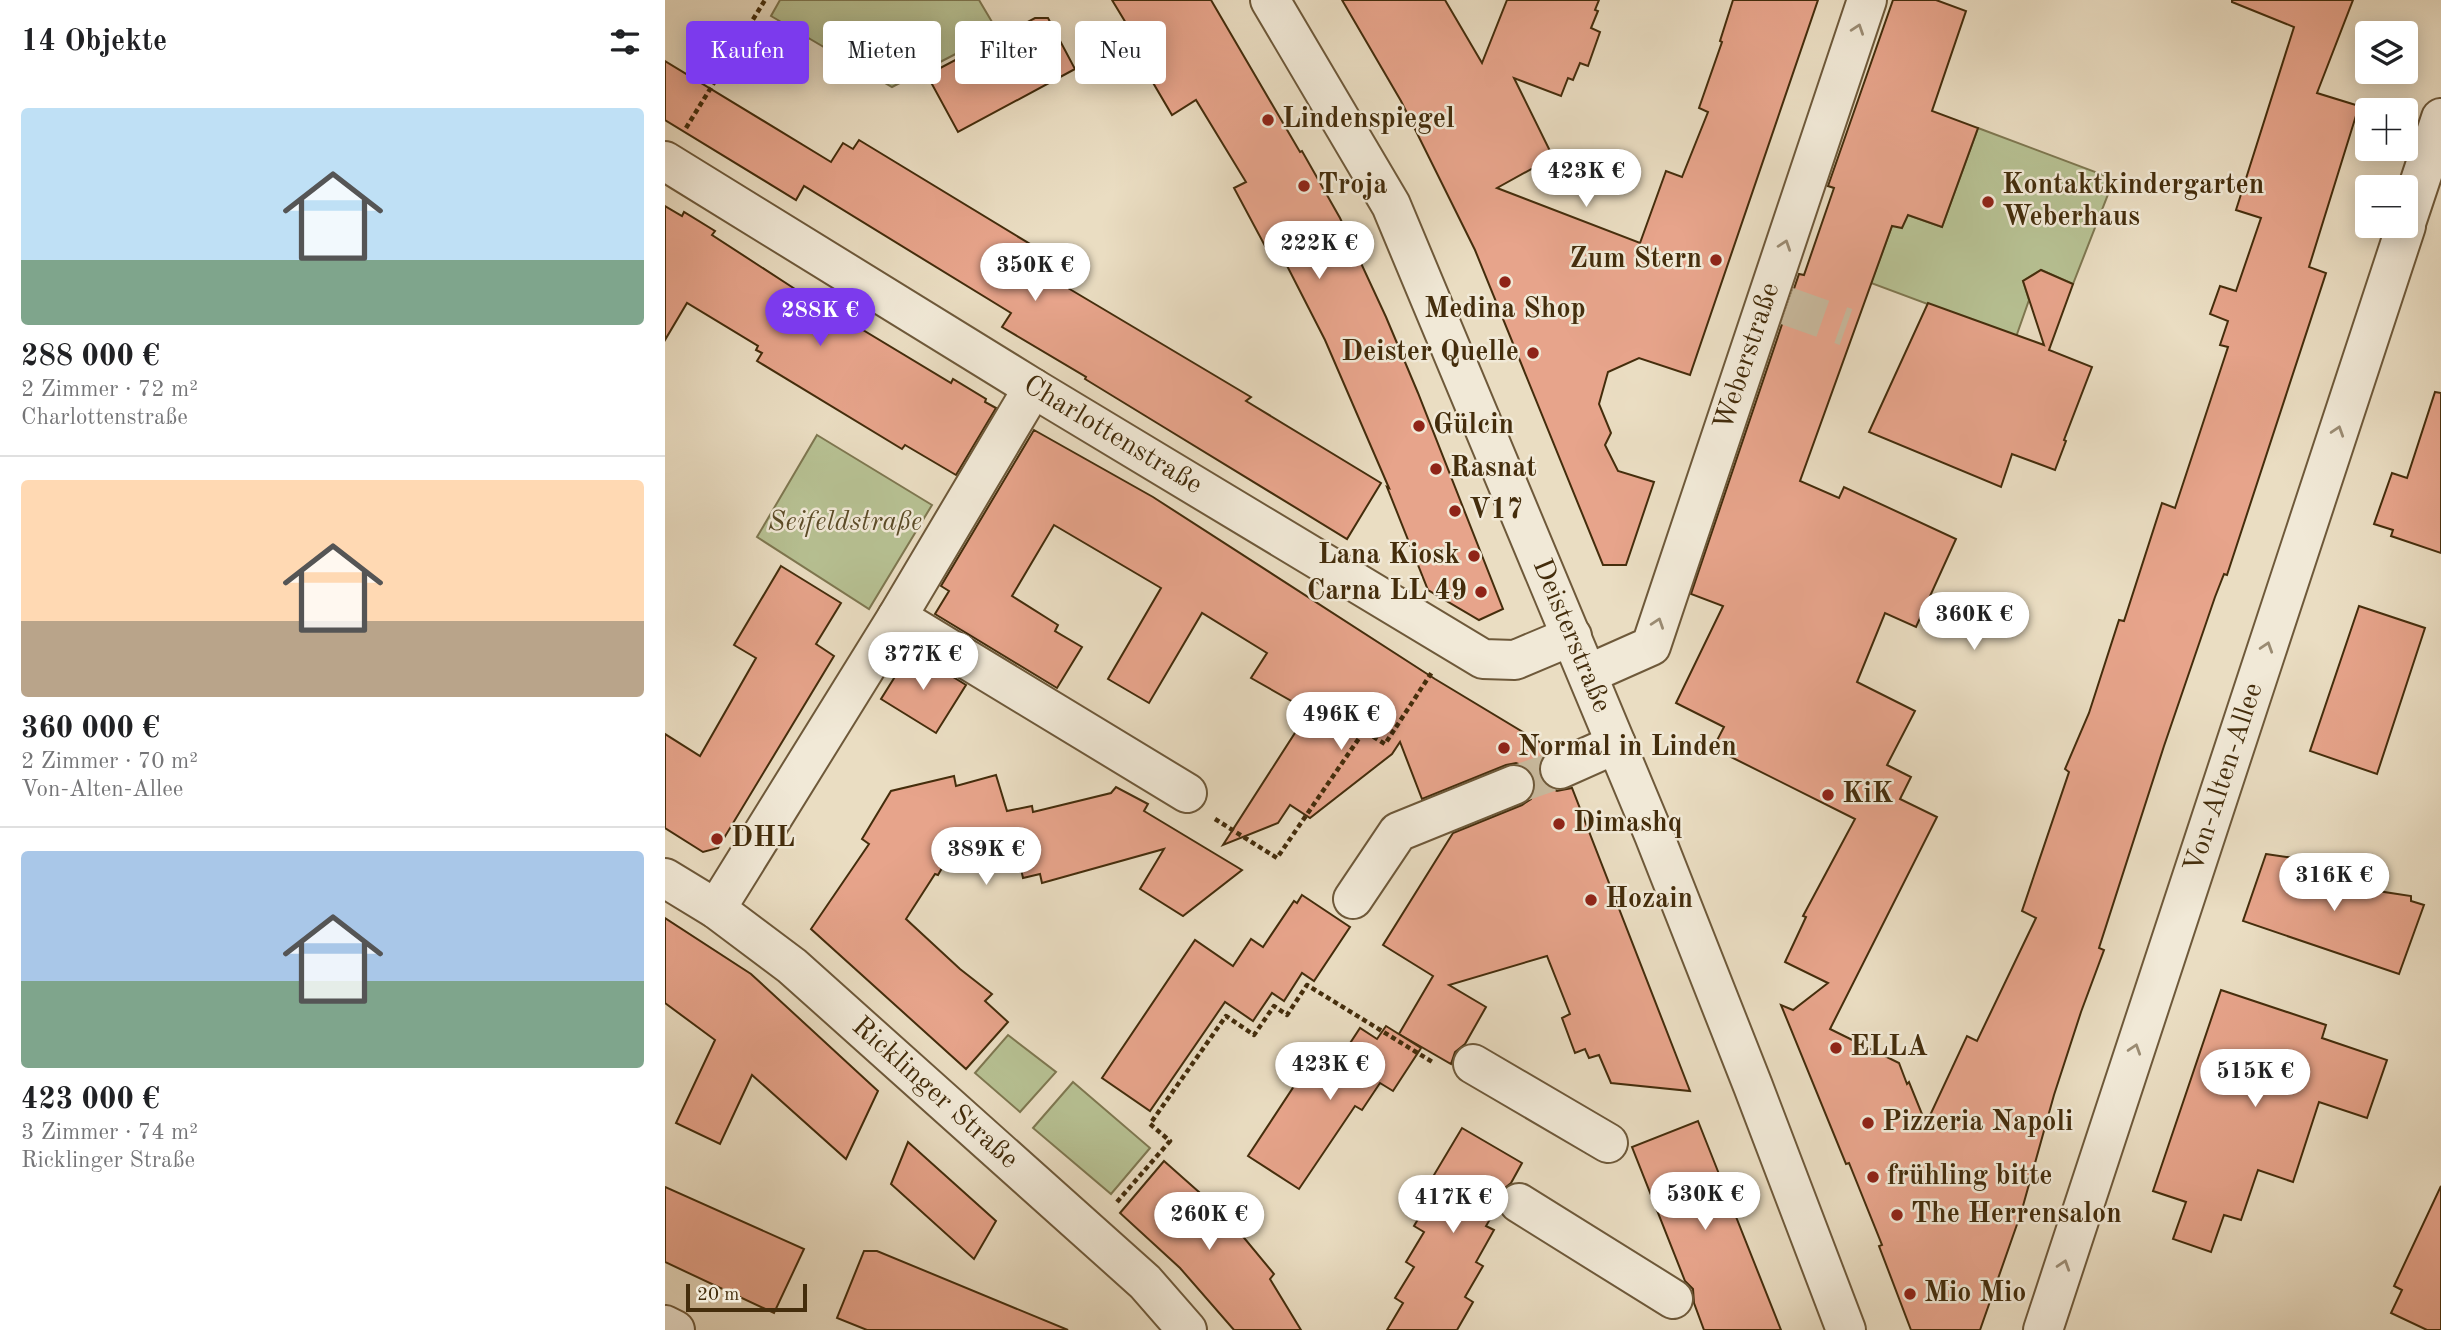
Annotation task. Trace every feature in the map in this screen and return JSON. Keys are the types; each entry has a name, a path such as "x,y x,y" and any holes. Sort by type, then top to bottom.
{"street":[{"name":"Deisterstraße","path":"1270,0 1391,205 1588,674 1748,1073 1846,1330"},
{"name":"Weberstraße","path":"1588,674 1651,646 1777,303 1867,0"},
{"name":"Von-Alten-Allee","path":"2418,188 2441,118"},
{"name":"Charlottenstraße","path":"665,162 1483,659 1515,660 1572,636"},
{"name":"Von-Alten-Allee","path":"2042,1330 2402,238"},
{"path":"716,909 897,618 1033,388"},
{"path":"897,618 1187,793"},
{"path":"1560,769 1616,744"},
{"path":"1353,899 1398,832 1514,785"},
{"name":"Ricklinger Straße","path":"665,878 716,909 792,966 1145,1282 1187,1330"},
{"path":"1473,1064 1608,1143"},
{"path":"1519,1203 1674,1299"},
{"path":"665,1325 675,1330"}],"path":[{"path":"665,162 765,0"},
{"path":"1187,793 1203,811 1277,858 1364,731 1385,744 1451,641"},
{"path":"1090,1234 1170,1141 1150,1124 1226,1016 1254,1035 1274,1006 1287,1015 1307,985 1462,1081 1473,1064"}],"green space":[{"path":"780,0 979,0 991,21 955,21 955,54 941,62 941,21 823,21 823,47 809,38 809,21 780,21 771,16"},
{"name":"Kontaktkindergarten Weberhaus","path":"1978,128 2114,179 2073,284 2041,270 2023,281 2029,300 2016,337 1871,283 1892,226 1908,215 1942,227"},
{"name":"Seifeldstraße","path":"817,435 932,505 869,609 757,537"},
{"path":"1008,1035 1056,1072 1020,1112 975,1073"},
{"path":"1073,1082 1150,1148 1111,1194 1033,1128"}],"building":[{"path":"1112,0 1211,0 1340,218 1418,393 1503,609 1479,620 1428,590 1387,487 1389,488 1325,340 1281,254 1272,259 1234,188 1246,182 1196,100 1172,115 1154,84 1166,84 1166,21 1125,21"},
{"path":"1342,0 1445,0 1482,63 1507,0 1599,0 1591,28 1600,32 1588,66 1580,63 1573,80 1568,78 1561,96 1514,78 1553,157 1497,188 1640,243 1666,171 1682,177 1708,112 1699,108 1722,42 1720,41 1733,0 1818,0 1690,375 1639,358 1608,372 1599,404 1611,433 1605,445 1618,471 1654,482 1626,565 1603,565 1475,250 1401,101"},
{"path":"1893,0 1936,0 1966,11 1932,111 1978,128 1942,227 1908,215 1902,228 1892,226 1800,481 1839,498 1844,487 1956,539 1916,627 1885,613 1857,682 1915,711 1887,765 1911,777 1900,799 1937,817 1830,1029 1899,1063 1926,1124 1967,1036 1977,1041 2036,918 2022,911 2069,772 2065,769 2089,713 2119,620 2124,621 2162,503 2175,508 2228,347 2220,345 2228,321 2210,314 2220,286 2236,291 2261,218 2236,210 2294,27 2232,0 2353,0 2317,93 2355,105 2355,119 2309,267 2326,273 2227,575 2224,574 2215,597 2164,746 2099,948 2104,950 2054,1095 2021,1213 1980,1330 1911,1330 1879,1246 1882,1245 1781,1005 1793,1010 1828,983 1785,962 1806,917 1803,916 1855,819 1713,748 1724,727 1676,703 1723,606 1691,594 1799,274 1804,275 1834,188 1828,186"},
{"path":"1048,18 1050,21 1029,21"},
{"path":"1061,43 1075,69 1061,77"},
{"path":"955,60 955,84 1047,84 958,132 932,84 941,84 941,68"},
{"path":"665,61 686,74 686,84 703,84 831,162 843,143 853,149 859,140 1030,244 1026,252 1036,258 1031,266 1251,397 1246,401 1381,483 1347,539 1002,327 1011,313 804,186 796,200 665,120"},
{"path":"665,206 682,216 684,212 715,231 712,235 795,289 951,383 953,379 996,408 956,475 905,445 902,449 757,361 762,353 756,350 758,346 687,303 665,340"},
{"path":"2041,270 2073,284 2049,350 2092,367 2055,470 2012,454 2001,487 1869,432 1928,303 2044,345 2023,281"},
{"path":"2435,392 2441,393 2441,553 2391,536 2393,530 2374,524 2392,473 2407,478"},
{"path":"1034,430 1153,497 1435,679 1551,749 1542,757 1538,766 1540,777 1547,786 1557,791 1572,788 1690,1091 1611,1083 1599,1055 1589,1058 1585,1049 1575,1053 1562,1018 1570,1014 1547,956 1449,985 1486,1007 1465,1044 1455,1052 1451,1064 1399,1034 1433,976 1383,945 1453,833 1531,799 1536,787 1534,776 1527,767 1516,763 1506,765 1422,799 1400,742 1392,754 1310,818 1290,805 1278,823 1223,845 1309,711 1251,678 1267,653 1202,613 1149,703 1108,679 1161,588 1054,525 1012,596 1058,625 1055,631 1082,647 1057,688 935,614 949,591 941,586"},
{"path":"781,566 841,603 816,644 834,656 718,848 703,852 665,828 665,734 700,756 756,658 734,645"},
{"path":"2359,606 2425,628 2377,774 2310,751"},
{"path":"911,651 966,685 936,733 881,699"},
{"path":"996,775 1007,811 1032,806 1033,812 1111,793 1116,787 1148,804 1144,811 1242,870 1183,916 1140,889 1164,849 1042,883 1040,874 1023,878 1017,851 942,868 938,875 935,874 906,919 960,969 992,994 985,1001 1008,1022 966,1069 811,929 869,844 862,839 891,791 954,776 956,786"},
{"path":"2266,854 2301,859 2301,864 2354,881 2377,884 2378,891 2411,896 2411,901 2424,905 2399,974 2243,921"},
{"path":"1302,895 1350,927 1314,981 1302,973 1284,1001 1272,993 1253,1021 1225,1002 1150,1111 1102,1078 1195,940 1233,966 1251,939 1263,947 1294,901 1297,903"},
{"path":"665,918 751,974 878,1091 846,1159 752,1075 720,1144 676,1123 715,1040 665,1003"},
{"path":"2221,990 2326,1025 2322,1038 2387,1060 2367,1118 2319,1102 2293,1182 2258,1170 2241,1220 2224,1215 2211,1252 2173,1239 2186,1202 2153,1191"},
{"path":"1386,1026 1421,1048 1393,1091 1380,1083 1362,1110 1355,1106 1299,1189 1248,1156 1304,1071 1311,1076 1329,1048 1341,1057 1360,1028 1377,1039"},
{"path":"1698,1121 1781,1330 1704,1330 1694,1303 1693,1289 1685,1281 1632,1147"},
{"path":"1462,1128 1522,1163 1511,1183 1500,1192 1498,1206 1486,1226 1494,1230 1476,1262 1483,1266 1465,1297 1473,1302 1457,1330 1387,1330 1403,1303 1395,1298 1414,1267 1406,1262 1424,1232 1414,1226 1433,1194 1425,1190"},
{"path":"908,1142 996,1221 974,1259 891,1184"},
{"path":"1164,1161 1226,1216 1274,1274 1270,1279 1301,1330 1234,1330 1180,1268 1120,1213"},
{"path":"2441,1186 2441,1330 2427,1330 2391,1313 2402,1290 2394,1286"},
{"path":"665,1187 804,1249 774,1313 665,1262"},
{"path":"864,1251 877,1251 1068,1330 867,1330 837,1318"}],"tunnel":[{"path":"1787,306 1846,327"},
{"path":"1514,785 1560,769"}],"place":[{"name":"Lindenspiegel","path":"1268,120"},
{"name":"Troja","path":"1304,186"},
{"name":"Kontaktkindergarten Weberhaus","path":"1988,202"},
{"name":"Zum Stern","path":"1716,260"},
{"name":"Medina Shop","path":"1505,282"},
{"name":"Deister Quelle","path":"1533,353"},
{"name":"Gülcin","path":"1419,426"},
{"name":"Rasnat","path":"1436,469"},
{"name":"V17","path":"1455,511"},
{"name":"Lana Kiosk","path":"1474,556"},
{"name":"Carna LL 49","path":"1481,592"},
{"name":"Normal in Linden","path":"1504,748"},
{"name":"KiK","path":"1828,795"},
{"name":"Dimashq","path":"1559,824"},
{"name":"DHL","path":"717,839"},
{"name":"Hozain","path":"1591,900"},
{"name":"ELLA","path":"1836,1048"},
{"name":"Pizzeria Napoli","path":"1868,1123"},
{"name":"frühling bitte","path":"1873,1177"},
{"name":"The Herrensalon","path":"1897,1215"},
{"name":"Mio Mio","path":"1910,1294"}]}
